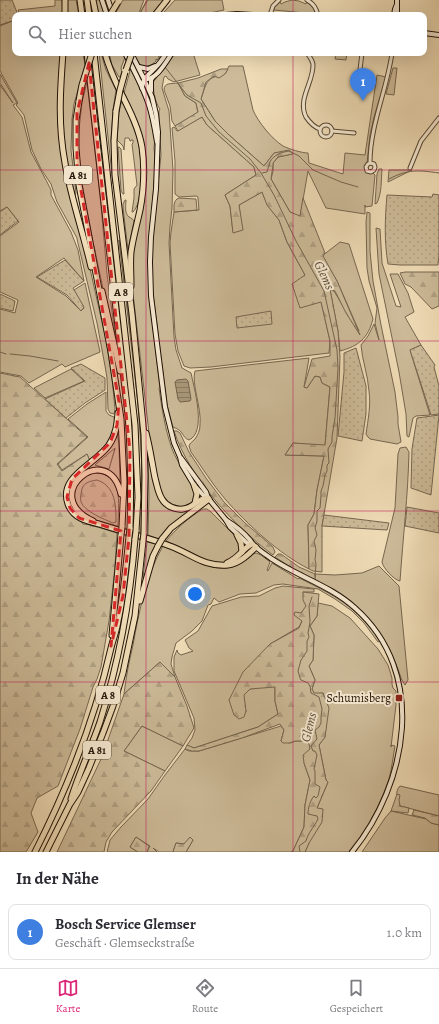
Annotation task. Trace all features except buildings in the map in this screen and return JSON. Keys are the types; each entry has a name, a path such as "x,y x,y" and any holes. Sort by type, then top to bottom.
{"highway":[{"path":"65,0 65,12"},
{"path":"80,0 82,12"},
{"path":"87,0 89,12"},
{"path":"93,0 95,12"},
{"path":"157,12 167,0"},
{"path":"112,12 119,1"},
{"path":"63,56 60,126 65,164 93,274 98,287"},
{"name":"A 8","path":"35,852 58,804 82,745 99,695 118,623 123,596 130,529 131,490 127,405 87,56"},
{"name":"A 81","path":"92,56 82,85 79,101 76,130 77,168 82,202 111,352 121,419 123,445 124,475 122,527 111,646"},
{"name":"A 8","path":"46,852 70,804 99,722 115,668 127,609 134,560 136,531 138,490 136,425 93,56"},
{"path":"106,56 111,71 137,127 143,156 143,190 131,251 132,314"},
{"name":"A 81","path":"70,804 78,792 89,768 110,716 123,673 136,616 144,533 145,470 142,414 132,314 115,175 114,141 116,111 120,90 131,56"},
{"path":"95,270 100,281 127,405"},
{"path":"118,402 117,424 114,436 110,443 97,458 77,474 70,482 67,491 67,498 68,505 74,514 84,520 173,546 206,563 214,565 231,565 239,561 254,545"},
{"path":"142,414 158,491 161,498 168,505 177,509 185,509 201,498 208,499"},
{"path":"99,524 83,516 74,504 72,496 73,489 80,477 93,471 100,471 109,474 119,485 123,502"},
{"path":"194,485 197,494 194,504"},
{"path":"136,616 152,561 162,539 171,528 208,499"},
{"path":"237,534 242,545 241,553"},
{"path":"222,565 235,559 246,547 254,545"}],"main road":[{"path":"102,0 106,12"},
{"path":"108,0 112,12"},
{"path":"397,2 398,12"},
{"path":"394,12 397,2"},
{"path":"427,33 439,35"},
{"path":"126,56 142,88 150,110 157,146"},
{"path":"134,56 152,97"},
{"path":"135,73 144,79 153,77 160,70 166,56"},
{"path":"139,67 148,69 157,65 168,56"},
{"path":"142,88 144,79 157,65"},
{"path":"153,77 151,87 158,132 156,189 151,238 151,286 161,383 168,421 182,465 200,494 208,499 237,534 247,543 254,545"},
{"path":"180,457 206,492 208,499"},
{"path":"226,520 265,554 296,573 330,590 346,601 368,620 388,651 393,662 400,684 402,706 399,748 393,774 383,802 372,824 352,852"}],"street":[{"path":"271,12 273,6 279,0"},
{"path":"307,0 314,2 317,12"},
{"path":"309,56 313,66 304,98 305,114 310,123 320,129 320,133 325,137 329,136 332,131"},
{"path":"359,78 362,56"},
{"path":"370,163 370,153 375,123 388,77 392,56"},
{"path":"410,168 421,141 439,118"},
{"path":"320,129 324,125 328,125 332,131"},
{"path":"332,131 354,133"}],"highlighted area":[{"path":"89,63 130,451 129,537 123,596 111,646 121,531 79,518 70,508 67,497 72,479 110,443 117,425 119,402 77,168 77,113"}],"green space":[{"path":"0,0 12,0 17,12 12,12 12,21 0,25"},
{"path":"55,0 62,0 63,12 19,12 18,10 55,6"},
{"path":"67,0 76,0 78,12 67,12"},
{"path":"94,0 101,0 105,12 97,12"},
{"path":"123,0 144,0 140,12 116,12"},
{"path":"148,0 164,0 154,12 141,11"},
{"path":"175,0 222,0 224,10 215,12 164,12"},
{"path":"292,0 306,4 307,1 314,9 315,12 274,10 277,4 280,2 281,4"},
{"path":"12,21 12,56 61,56 58,126 106,340 112,378 115,409 114,414 110,413 108,409 105,366 97,323 77,238 57,202 51,184 41,169 32,150 24,115 16,105 18,103 0,71 0,26"},
{"path":"65,56 84,56 85,65 74,104 72,119 71,150 75,195 65,149 62,90"},
{"path":"99,56 102,56 106,70 116,90 111,139 113,184"},
{"path":"110,56 124,56 120,77 112,65"},
{"path":"135,56 160,56 157,60 156,59 153,64 149,66 141,66"},
{"path":"171,56 194,56 200,75 174,82 166,76 164,77 162,88 169,111 173,170 169,243 174,337 176,350 182,368 191,373 198,409 197,428 194,435 189,440 179,430 173,427 167,405 152,286 152,244 161,155 159,122 160,109 155,99 153,83"},
{"path":"336,56 347,56 346,60 335,59"},
{"path":"229,66 243,66 255,115 274,139 283,146 299,152 308,153 309,163 343,174 345,153 365,155 377,75 386,77 374,117 370,135 367,163 365,165 370,173 375,175 372,206 365,207 365,214 326,208 308,171 300,217 290,212 271,179 273,163 278,157 292,154 274,153 264,166 215,121 201,99 208,81 214,77 225,74"},
{"path":"131,67 141,88 150,114 155,137 155,172 149,242 149,295 159,388 166,426 174,455 196,493 192,503 182,508 172,506 164,500 159,488 149,433 132,285 132,260 146,176 134,116 124,93"},
{"path":"393,68 397,68 394,95 386,94"},
{"path":"221,69 228,69 225,74 219,78 214,76 206,82 201,99 215,121 264,166 274,153 289,150 293,154 278,157 273,163 271,179 290,212 300,216 303,198 325,253 323,256 337,281 360,335 346,313 335,291 330,289 338,331 340,357 337,438 322,526 322,572 309,569 308,525 314,514 324,456 285,455 293,443 325,445 330,387 322,383 320,377 315,376 307,388 304,387 312,359 330,356 330,341 321,302 300,308 292,284 305,275 287,242 279,220 267,205 262,192 239,205 243,230 233,233 230,206 225,195 256,175 254,167 207,125 202,117 178,131 175,126 198,112 196,103 185,96 178,83 198,78"},
{"path":"0,74 17,103 13,105 22,117 31,152 51,190 51,195 71,232 78,250 84,281 64,258 36,277 66,296 81,311 84,308 74,290 85,283 100,352 65,367 62,364 29,383 21,376 0,372 0,309 15,313 18,300 0,292 0,236 19,222 7,207 0,211 0,85 13,103 0,83"},
{"path":"87,82 107,274 116,341 94,246 95,252 82,183 78,144 82,102"},
{"path":"178,83 185,96 196,103 198,113 175,126 172,121 170,106 164,87"},
{"path":"122,100 137,137 140,154 141,187 137,206 133,212 134,189 137,185 132,144 133,140 130,141 129,138 125,138 124,150 123,146 117,140 119,112"},
{"path":"202,117 207,125 254,167 256,175 225,195 230,206 233,232 242,230 239,205 262,192 268,206 279,220 287,242 305,275 300,307 321,301 330,341 329,353 211,367 190,368 184,366 178,351 175,334 170,243 171,232 174,212 199,210 197,196 179,197 175,194 175,161 172,128 174,127 177,131"},
{"path":"118,147 121,149 124,194 121,191"},
{"path":"379,169 382,169 380,195 377,203 375,204 377,174"},
{"path":"389,170 412,170 388,182"},
{"path":"433,194 439,195 438,265 388,264 385,230 387,195 432,197"},
{"path":"179,198 196,199 197,210 174,212 175,202"},
{"path":"125,200 126,213 134,221 128,250 123,208"},
{"path":"7,207 18,221 0,235 0,212"},
{"path":"367,212 370,213 370,251 373,281 395,392 401,442 397,444 370,439 366,434 370,396 361,345 368,336 374,324 379,340 375,323 377,308 369,281 367,268"},
{"path":"376,228 380,229 382,263 396,306 401,307 390,274 398,274 408,293 414,312 405,317 421,345 410,350 430,415 416,416 413,418 409,437 407,436 406,414 399,372 379,274"},
{"path":"119,240 131,337 137,392"},
{"path":"340,242 349,244 373,319 371,326 362,340 352,347 340,351 338,331 330,290 334,291 359,331 337,281 322,256"},
{"path":"65,260 84,281 73,288 84,307 81,311 67,295 37,277"},
{"path":"439,272 439,306 432,309 411,287 405,284 400,273"},
{"path":"0,294 15,301 13,311 0,308"},
{"path":"271,311 272,324 237,328 236,317"},
{"path":"421,345 435,365 434,367 439,386 439,414 431,415 410,350"},
{"path":"356,348 366,386 366,414 362,441 338,436 344,372 344,353"},
{"path":"309,358 304,387 307,388 315,376 320,377 322,383 330,387 325,446 293,443 285,455 324,456 314,514 308,525 309,569 275,547 243,518 216,487 191,452 189,446 197,436 200,427 200,412 194,382 195,371"},
{"path":"81,364 105,378 105,390 66,418 45,399 85,381 71,368"},
{"path":"71,369 84,381 45,398 34,388"},
{"path":"0,373 20,377 87,437 57,464 62,471 87,454 90,461 77,471 65,496 83,524 117,533 109,621 101,667 80,729 58,786 37,798 31,813 38,832 26,852 0,852"},
{"path":"106,392 106,411 109,415 114,417 115,425 111,437 102,450 90,461 87,454 62,470 58,464 88,437 68,419 87,404"},
{"path":"137,392 140,420 141,445"},
{"path":"439,415 431,495 411,488 412,449 417,418"},
{"path":"174,431 180,433 189,452 224,502 245,523 273,547 275,552 273,555 243,530 214,499 190,466"},
{"path":"117,432 119,445 120,484 110,472 100,468 83,472 72,486 70,494 72,504 77,513 71,505 69,495 73,481 76,477 100,457","holes":["115,449 109,468 95,465"]},
{"path":"141,447 143,501 141,532 142,483"},
{"path":"406,447 409,452 407,500 400,581 389,573 382,562 395,508 398,454 400,448"},
{"path":"115,448 109,469 95,465"},
{"path":"148,457 163,503 187,510 189,512 169,527 159,539 148,535"},
{"path":"91,473 102,474 110,477 114,483 117,490 118,499 118,526 88,517 76,505 73,493 78,482"},
{"path":"97,480 105,484 114,497 116,522 113,523 95,515 86,509 81,502 81,494 84,485 88,482"},
{"path":"407,507 439,513 439,533 405,526"},
{"path":"203,509 207,509 211,512 237,538 240,550 228,561 221,563 210,562 166,541 192,516"},
{"path":"324,515 389,523 387,530 322,526"},
{"path":"147,542 156,544 143,578"},
{"path":"163,546 208,566 218,568 227,568 237,565 256,553 261,555 270,562 268,571 272,563 298,579 299,578 323,590 344,603 363,619 380,641 378,642 364,623 352,611 318,589 283,584 274,585 256,593 240,594 219,602 214,598 211,604 208,605 202,621 176,643 171,664 175,677 160,662 124,694 144,594 152,569"},
{"path":"278,554 281,554 299,567 315,574 315,580 300,573 275,557"},
{"path":"379,566 399,586 408,680 405,685 391,654 375,626 348,600 315,580 315,574 335,575 362,573"},
{"path":"283,586 314,589 314,592 303,592 307,606 301,613 302,621 299,627 270,644 229,700 246,712 243,695 250,689 275,686 275,701 278,714 258,727 194,748 187,745 195,730 194,718 174,671 174,657 177,650 181,655 193,651 189,648 185,640 198,631 212,606 241,597 259,596 275,588"},
{"path":"303,592 319,594 317,616 310,626 314,635 313,660 309,666 315,680 312,689 314,693 323,693 329,708 325,737 319,745 326,780 328,782 317,808 323,809 322,822 305,852 291,852 293,851 304,827 305,805 310,780 303,755 310,749 307,741 283,743 281,741 284,730 280,724 242,738 199,751 185,749 187,745 194,748 258,727 278,714 275,701 275,687 250,689 244,695 246,711 244,717 239,719 234,715 229,700 243,672 270,644 299,628 302,621 294,615 295,612 301,613 306,606 303,600"},
{"path":"318,603 332,606 350,618 378,649 388,665 393,688 396,691 396,705 391,745 395,746 389,779 372,817 362,835 349,852 305,852 309,843 317,808 328,782 326,780 319,745 325,737 326,725 323,693 314,694 312,689 315,680 309,666 313,660 314,635 310,626 317,616"},
{"path":"160,662 175,677 194,728 183,746 142,726 124,751 165,771 151,791 112,832 106,842 104,852 57,852 102,757 124,694"},
{"path":"142,726 183,746 165,771 124,751"},
{"path":"281,726 284,730 281,741 290,743 295,741 307,741 310,746 304,763 310,780 305,805 304,827 293,851 186,852 193,840 184,844 176,843 173,852 159,852 153,848 157,852 147,852 150,846 136,837 130,847 138,852 107,852 110,840 148,799 185,749 189,751 199,751"},
{"path":"400,786 439,795 439,816 400,806 397,791"},
{"path":"397,794 400,795 400,806 409,808 408,813 391,811"},
{"path":"414,810 439,816 439,825 431,823 425,818 412,815"},
{"path":"391,811 426,819 431,823 439,825 439,852 362,852"},
{"path":"136,837 149,846 147,852 138,852 130,847"},
{"path":"190,837 193,840 186,852 173,852 176,843 184,844"}],"shaded area":[{"path":"186,379 188,381 191,399 190,401 180,402 178,399 175,382 177,380"}],"waterway":[{"name":"Glems","path":"141,12 147,0"},
{"name":"Glems","path":"165,67 187,95 201,103 206,116 219,132 250,159 261,173 324,291 337,350 338,368 335,418 332,442 328,449 329,463 327,465 327,471 321,491 320,508 317,511 315,528 317,535 314,541 316,550 315,576"},
{"path":"262,173 267,172 273,157 289,151 299,156 313,170 341,182 358,187"},
{"path":"389,179 402,173 413,171 439,173"},
{"path":"0,352 6,354"},
{"path":"10,354 58,361"},
{"name":"Glems","path":"300,852 299,846 306,841 318,819 317,816 308,814 308,812 314,796 316,798 318,796 320,787 315,784 314,769 317,755 311,746 317,739 315,730 321,723 322,709 319,697 311,693 310,686 308,683 301,680 298,671 301,660 307,651 310,622 309,606 312,597"}],"place":[{"name":"Bosch Service Glemser","path":"363,101"},
{"name":"Schumisberg","path":"399,698"}]}
